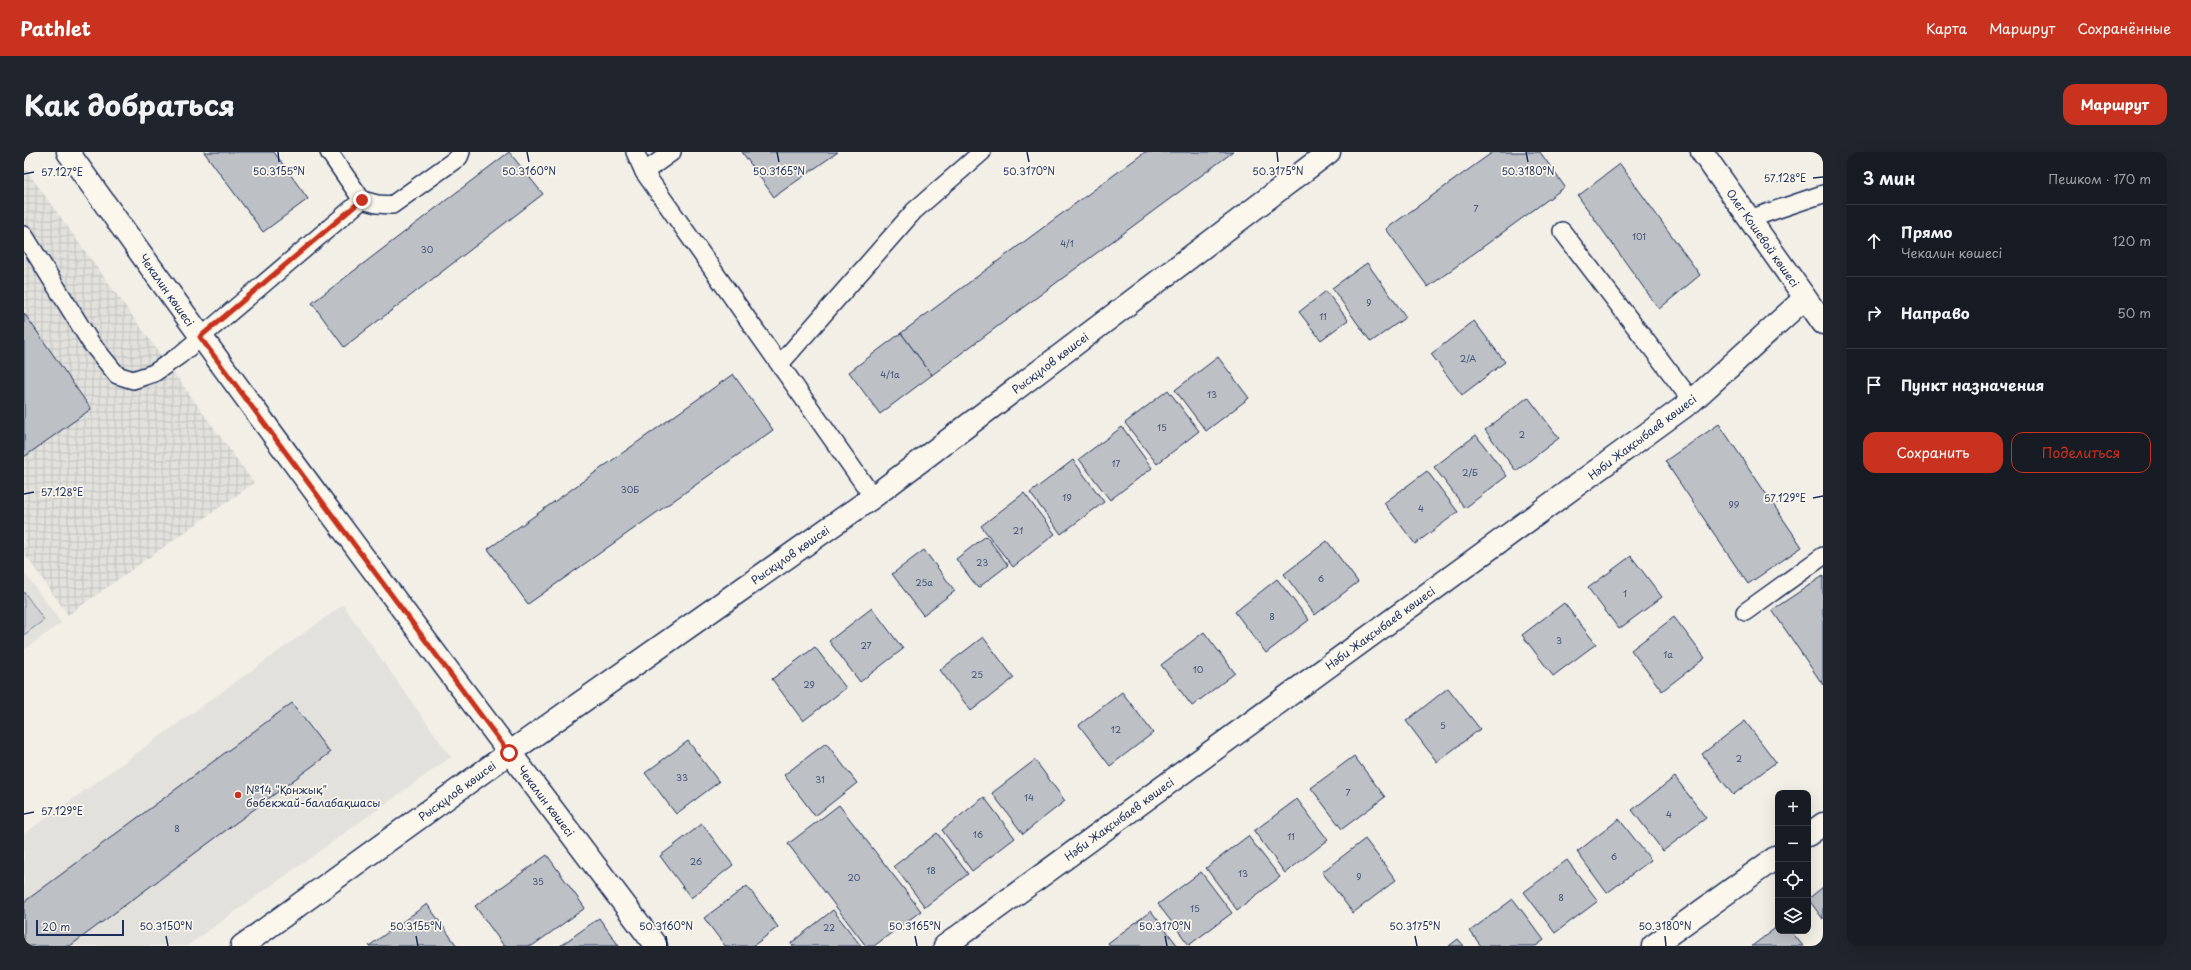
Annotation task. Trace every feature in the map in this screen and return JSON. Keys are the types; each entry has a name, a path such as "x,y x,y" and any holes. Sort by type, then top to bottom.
{"street":[{"name":"Чекалин көшесі","path":"68,152 200,337 509,753 656,946"},
{"name":"Рысқұлов көшсеі","path":"242,946 509,753 873,497 1329,152"},
{"name":"Олег Кошевой көшесі","path":"1702,152 1823,323"},
{"name":"Нәби Жақсыбаев көшесі","path":"945,946 1692,401 1805,298"},
{"path":"1811,833 1823,824"},
{"path":"1653,946 1775,858"}],"lane":[{"path":"329,152 362,200 377,204 392,205 459,157 461,152"},
{"path":"635,152 644,172 873,497"},
{"path":"644,172 672,152"},
{"path":"780,364 914,210 982,152"},
{"path":"1749,219 1823,194"},
{"path":"24,235 91,343 117,375 132,380 154,373 200,337 362,200"},
{"path":"1562,231 1692,401"},
{"path":"1745,612 1823,556"}],"shaded area":[{"path":"24,167 254,483 68,615 24,553"},
{"path":"24,572 61,623 24,650"},
{"path":"24,592 44,620 24,635"},
{"name":"№14 \"Қонжық\" бөбекжай-балабақшасы","path":"343,605 451,757 187,946 24,946 24,834"}],"building":[{"path":"204,152 274,152 308,199 263,232"},
{"path":"509,152 543,194 344,347 312,303"},
{"path":"742,152 838,152 774,197"},
{"path":"1145,152 1233,152 932,375 901,333"},
{"path":"1493,152 1540,152 1565,187 1428,287 1386,229"},
{"path":"1620,164 1700,275 1659,309 1578,196"},
{"path":"1367,263 1406,317 1371,342 1332,288"},
{"path":"1326,291 1348,320 1321,340 1299,312"},
{"path":"24,313 91,409 24,457"},
{"path":"1474,321 1505,362 1462,395 1431,354"},
{"path":"901,333 932,375 880,414 849,372"},
{"path":"1218,357 1249,398 1206,431 1175,390"},
{"path":"733,374 773,430 528,604 488,549"},
{"path":"1168,390 1199,431 1157,464 1125,423"},
{"path":"1528,397 1559,438 1516,471 1485,430"},
{"path":"1719,424 1802,547 1748,584 1665,461"},
{"path":"1122,427 1152,468 1110,500 1079,459"},
{"path":"1476,435 1507,476 1465,508 1434,467"},
{"path":"1073,460 1104,502 1061,534 1030,493"},
{"path":"1427,471 1458,512 1415,544 1384,503"},
{"path":"1024,493 1055,534 1013,567 981,526"},
{"path":"986,536 1008,565 978,588 956,559"},
{"path":"1327,541 1358,582 1315,615 1284,574"},
{"path":"924,550 955,591 923,615 892,574"},
{"path":"1631,556 1662,597 1619,629 1588,588"},
{"path":"1823,576 1823,685 1772,610"},
{"path":"1277,579 1309,620 1266,653 1235,612"},
{"path":"1564,603 1596,644 1553,676 1522,635"},
{"path":"872,608 903,649 860,682 829,641"},
{"path":"1674,617 1705,658 1662,691 1631,650"},
{"path":"1204,632 1235,673 1192,706 1161,665"},
{"path":"983,637 1014,678 971,711 940,670"},
{"path":"815,647 846,688 803,721 772,679"},
{"path":"1448,688 1480,729 1437,762 1406,721"},
{"path":"1122,692 1153,733 1110,766 1079,725"},
{"path":"292,703 330,753 70,946 24,946 24,902"},
{"path":"1745,721 1776,762 1733,795 1702,754"},
{"path":"688,741 719,782 676,814 645,773"},
{"path":"826,743 857,783 815,816 784,775"},
{"path":"1354,756 1385,797 1342,829 1311,788"},
{"path":"1035,760 1065,801 1023,834 992,793"},
{"path":"1675,777 1706,818 1663,851 1632,810"},
{"path":"984,797 1015,838 972,871 942,830"},
{"path":"1297,799 1328,840 1285,873 1254,831"},
{"path":"839,805 921,911 874,946 866,946 788,844"},
{"path":"1619,819 1651,860 1607,893 1577,852"},
{"path":"702,824 733,865 691,898 660,856"},
{"path":"937,833 968,874 925,907 894,866"},
{"path":"1248,836 1280,877 1237,910 1206,868"},
{"path":"1365,839 1396,880 1353,913 1322,872"},
{"path":"547,855 585,908 532,946 504,946 475,906"},
{"path":"1567,860 1598,901 1555,933 1524,892"},
{"path":"1201,872 1232,913 1189,945 1158,904"},
{"path":"747,886 778,927 753,946 725,946 704,918"},
{"path":"1823,887 1823,919 1811,903 1811,897"},
{"path":"1513,899 1544,940 1536,946 1481,946 1470,931"},
{"path":"427,904 457,946 369,946"},
{"path":"833,910 861,946 793,946 791,943"},
{"path":"1151,911 1178,946 1110,946 1108,943"},
{"path":"599,918 619,946 560,946"},
{"path":"1775,928 1775,934 1793,934 1803,946 1752,946"},
{"path":"1458,939 1464,946 1449,946"}],"place":[{"name":"№14 \"Қонжық\" бөбекжай-балабақшасы","path":"238,795"}],"route":[{"path":"362,200 200,337 509,753"}]}
